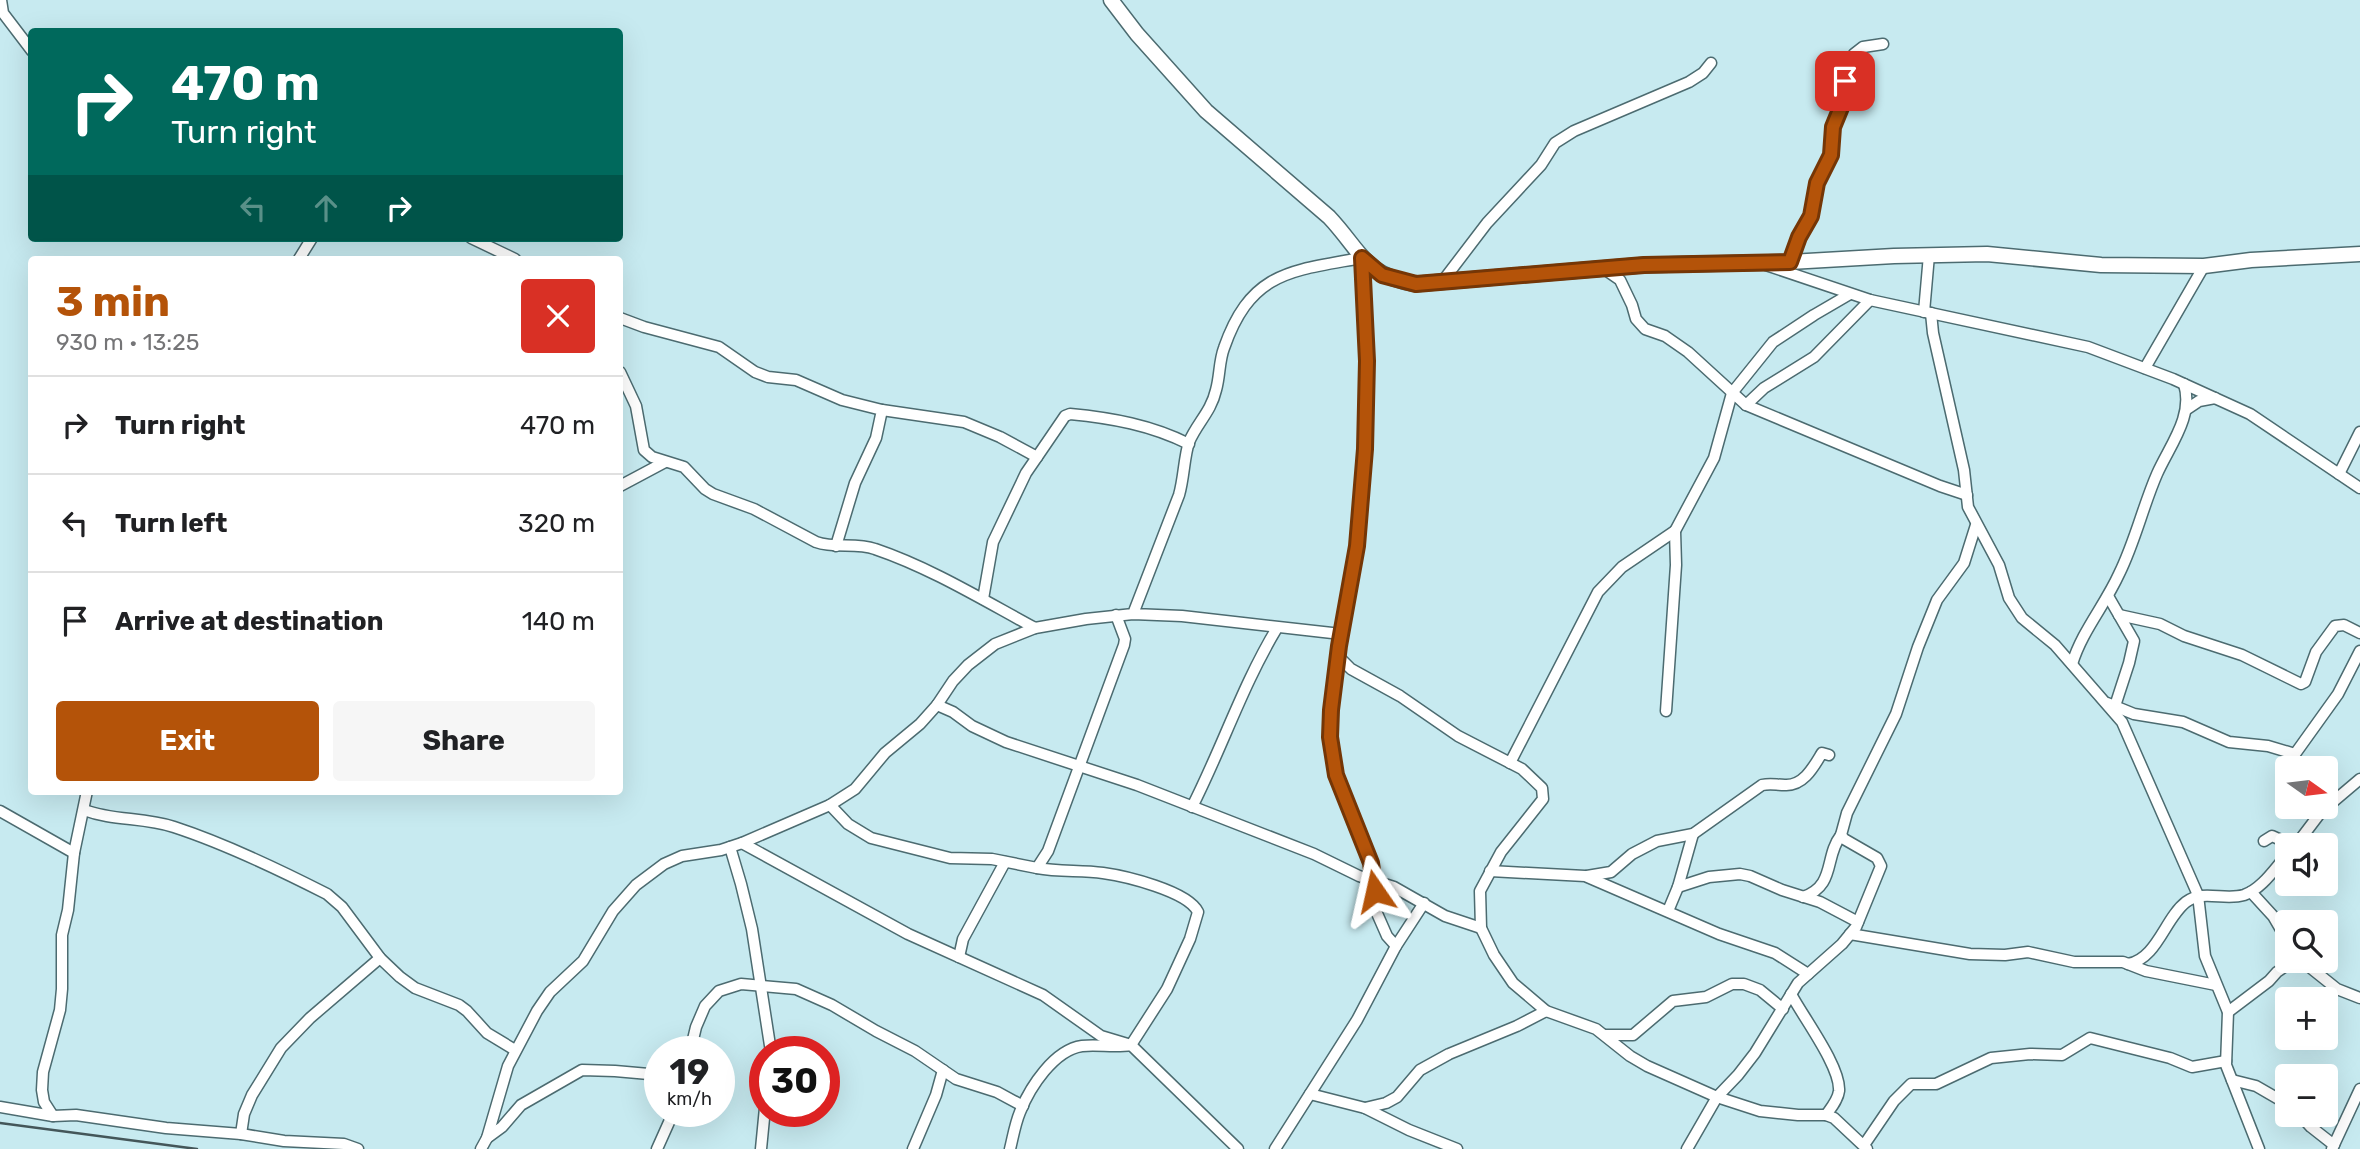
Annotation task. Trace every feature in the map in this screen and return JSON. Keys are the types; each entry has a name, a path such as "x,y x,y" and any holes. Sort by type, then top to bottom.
{"street":[{"path":"1,0 3,13 28,46"},
{"path":"1111,0 1137,34 1206,111 1329,217 1362,258 1382,275 1396,281 1416,284 1604,269 1929,255 1987,254 2101,265 2204,266 2251,260 2360,254"},
{"path":"1790,262 1799,237 1811,216 1817,183 1831,155 1833,127 1844,100 1846,74 1851,60 1863,47 1883,44"},
{"path":"1442,282 1487,223 1542,165 1555,143 1574,131 1685,85 1703,74 1711,63"},
{"path":"479,242 509,256"},
{"path":"1929,255 1928,313 1950,403 1968,507 1999,565 2015,609 2110,704 2122,722 2198,895 2205,956 2228,1012 2226,1061 2259,1149"},
{"path":"1133,614 1179,495 1189,444 1206,418 1212,403 1224,349 1245,304 1272,279 1294,270 1362,258"},
{"path":"1362,258 1367,361 1365,449 1357,546 1331,710 1332,758 1343,795 1371,863 1376,911 1387,936 1396,946"},
{"path":"1740,262 1756,262 1870,300 2088,347 2184,384 2250,414 2360,488"},
{"path":"2145,368 2204,266"},
{"path":"1604,269 1620,280 1636,319 1645,329 1665,336 1688,352 1746,405 1967,495"},
{"path":"1510,763 1598,592 1622,567 1675,531 1714,458 1732,393 1773,342 1850,294"},
{"path":"1746,405 1764,388 1814,357 1870,300"},
{"path":"623,319 719,347 755,372 768,377 796,380 842,400 882,410 904,411 964,422 1037,457"},
{"path":"623,378 636,406 643,450 665,462 684,467 713,494 754,509 816,542 836,546 858,545 882,551 1035,628"},
{"path":"2072,664 2078,645 2108,596 2130,550 2156,476 2187,409 2184,384"},
{"path":"2187,409 2199,401 2216,398"},
{"path":"836,546 855,482 876,438 882,410"},
{"path":"982,599 993,542 1026,473 1065,416 1070,414 1128,422 1160,430 1189,444"},
{"path":"2339,474 2360,432"},
{"path":"623,484 665,462"},
{"path":"1802,897 1821,887 1847,813 1896,714 1925,628 1937,600 1964,563 1976,525"},
{"path":"1666,711 1676,565 1675,531"},
{"path":"2108,596 2134,641 2129,663 2110,704"},
{"path":"481,1149 487,1138 501,1087 515,1050 550,992 583,961 613,911 636,885 664,864 682,856 742,843 830,805 855,789 885,752 920,724 953,681 995,644 1035,628 1133,614 1181,616 1341,634"},
{"path":"1037,868 1048,851 1124,645 1125,639 1116,615"},
{"path":"2119,615 2160,624 2184,636 2242,656 2301,684 2305,682 2316,652 2334,626 2344,625 2360,633"},
{"path":"1192,807 1212,769 1257,665 1277,628"},
{"path":"2110,704 2134,714 2182,722 2237,744 2268,746 2295,754 2338,694 2360,651"},
{"path":"1338,656 1351,669 1400,696 1458,736 1510,763 1538,782 1544,793 1542,799 1501,852 1480,891 1481,928 1494,955 1513,983 1546,1011 1596,1029 1647,1066 1717,1097 1760,1111 1826,1115 1845,1126 1866,1147 1894,1101 1911,1084 1936,1084 1982,1060 2030,1054 2062,1055 2090,1038 2169,1058 2192,1067 2226,1061"},
{"path":"937,705 986,733 1079,768 1137,785 1323,858 1394,887 1445,916 1481,928"},
{"path":"1490,871 1585,876 1611,872 1632,854 1657,841 1693,834 1762,785 1797,783 1810,772 1822,753 1829,755"},
{"path":"2304,833 2321,812 2360,779"},
{"path":"53,1115 44,1102 43,1072 62,992 62,935 74,853 86,795"},
{"path":"830,805 848,824 871,838 950,858 1121,876 1159,888 1186,900 1196,908 1198,912 1190,939 1167,989 1131,1045 1083,1046 1058,1055 1023,1106 1010,1149"},
{"path":"83,810 109,818 139,819 173,827 214,841 327,894 342,906 380,958 415,989 459,1005 487,1033 515,1050"},
{"path":"0,811 74,853"},
{"path":"1668,911 1693,834"},
{"path":"1687,1149 1717,1097 1746,1064 1798,983 1850,934 1858,922 1881,866 1877,858 1841,835"},
{"path":"2264,841 2272,836 2275,837"},
{"path":"742,843 884,922 1043,995 1101,1036 1131,1045 1238,1149"},
{"path":"730,847 752,929 768,1036"},
{"path":"959,957 963,939 1005,862"},
{"path":"2128,964 2140,960 2160,936 2174,913 2187,901 2198,895 2224,898 2251,892 2275,867"},
{"path":"1678,887 1699,879 1740,874 1820,902 1858,922"},
{"path":"1585,876 1719,934 1775,953 1808,974"},
{"path":"2251,892 2275,919"},
{"path":"1275,1149 1357,1020 1396,946 1424,903"},
{"path":"1850,934 1970,954 2005,956 2028,952 2069,962 2128,964 2146,971 2217,985"},
{"path":"241,1135 244,1114 252,1095 281,1048 310,1018 380,958"},
{"path":"2228,1012 2276,973"},
{"path":"2317,973 2337,989 2360,998"},
{"path":"694,1036 705,1006 719,992 741,984 796,989 809,993 915,1051 956,1079 997,1091 1023,1106"},
{"path":"1606,1035 1633,1035 1674,1001 1706,997 1732,984 1744,984 1760,990 1783,1009"},
{"path":"1791,994 1836,1076 1839,1095 1826,1115"},
{"path":"1365,1108 1397,1097 1420,1070 1449,1054 1546,1011"},
{"path":"487,1138 502,1127 521,1105 582,1070 644,1074"},
{"path":"913,1149 936,1096 943,1070"},
{"path":"2232,1080 2256,1086 2275,1097"},
{"path":"2311,1127 2334,1148 2360,1089"},
{"path":"1310,1094 1365,1108 1409,1130 1458,1149"},
{"path":"0,1107 284,1141 344,1144 358,1149"},
{"path":"657,1149 667,1127"},
{"path":"761,1149 763,1127"}],"railway":[{"path":"0,1123 197,1149"}],"route":[{"path":"1375,891 1371,863 1336,775 1330,737 1339,646 1357,546 1365,449 1367,361 1362,258 1382,275 1396,281 1416,284 1644,265 1790,262 1799,237 1808,224 1817,183 1831,155 1833,127 1844,100 1845,81"}]}
